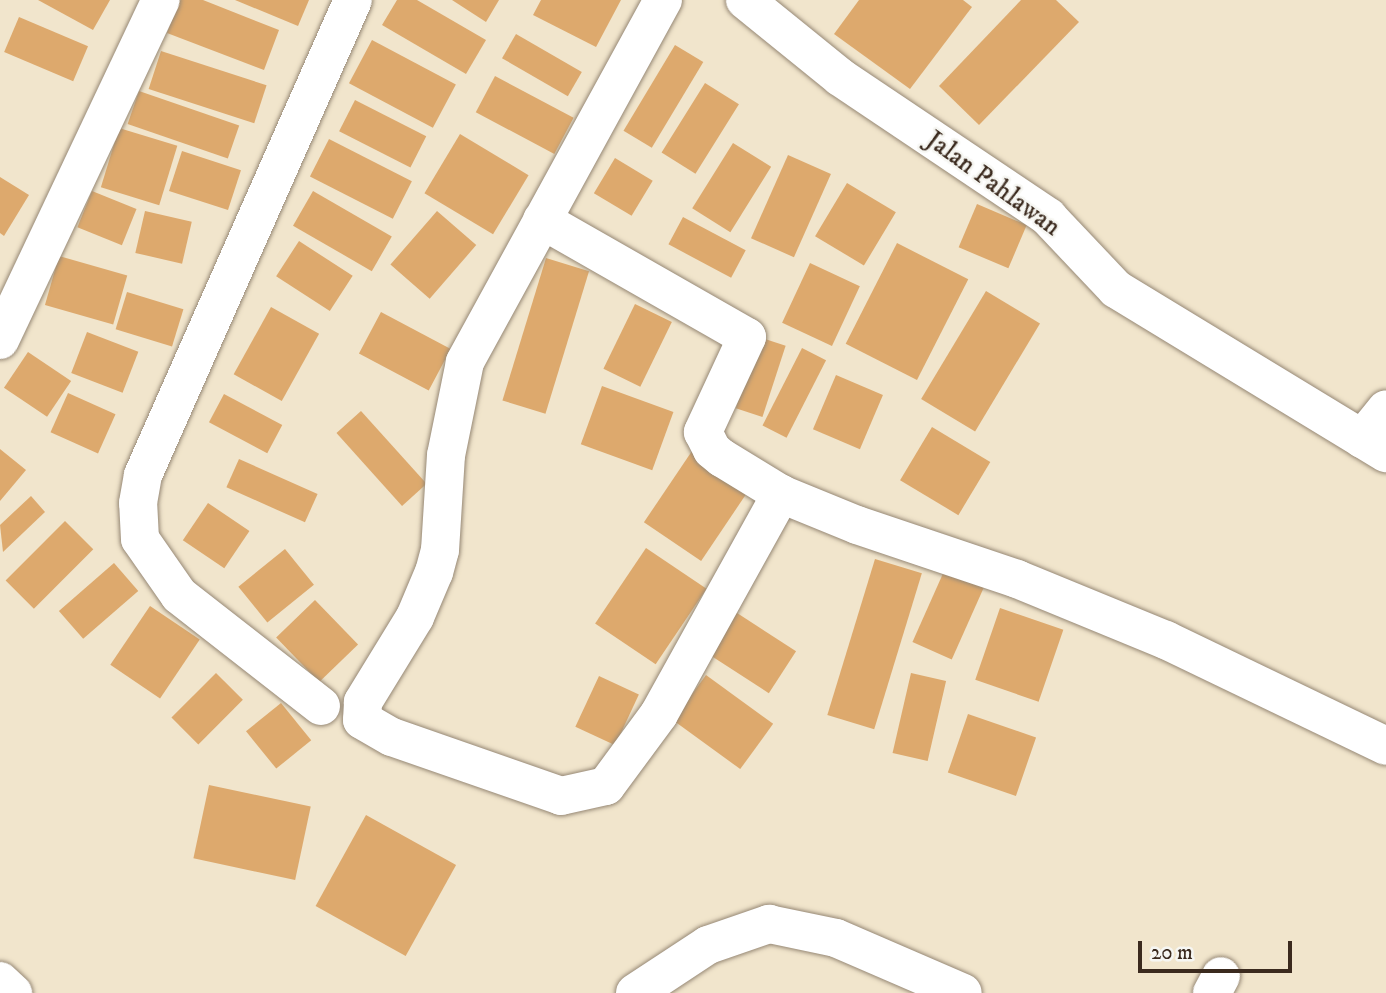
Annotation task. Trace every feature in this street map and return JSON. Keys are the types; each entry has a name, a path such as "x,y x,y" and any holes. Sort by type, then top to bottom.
{"street":[{"path":"0,340 161,0"},
{"path":"321,706 179,595 140,539 138,503 143,475 354,0"},
{"path":"663,0 465,362 446,455 440,550 434,572 415,617 363,702 362,720 392,737 561,796 607,786 659,715 781,494"},
{"name":"Jalan Pahlawan","path":"745,0 840,77 1048,217 1116,289 1374,446"},
{"path":"542,219 747,337 703,432 712,450 781,494 857,525 1017,579 1166,640 1386,746"},
{"path":"1374,446 1386,409"},
{"path":"635,993 708,944 769,924 836,938 963,993"},
{"path":"0,981 13,993"}],"building":[{"path":"38,0 110,0 93,30"},
{"path":"179,0 203,0 279,30 264,70 167,33"},
{"path":"235,0 309,0 298,26"},
{"path":"397,0 417,0 486,40 466,74 382,25"},
{"path":"452,0 499,0 486,22"},
{"path":"541,0 621,0 596,47 533,15"},
{"path":"859,0 963,0 972,7 910,89 834,34"},
{"path":"1021,0 1056,0 1079,22 979,125 939,86"},
{"path":"19,17 88,46 73,81 4,52"},
{"path":"516,34 582,72 568,96 502,58"},
{"path":"372,40 456,85 433,128 349,83"},
{"path":"675,45 703,62 652,148 623,131"},
{"path":"161,51 267,85 254,123 149,89"},
{"path":"495,76 574,118 554,154 476,112"},
{"path":"705,83 739,104 695,174 662,153"},
{"path":"139,91 239,126 228,159 128,124"},
{"path":"355,100 426,136 410,168 339,131"},
{"path":"119,128 177,146 159,205 101,187"},
{"path":"460,134 529,175 493,234 424,193"},
{"path":"329,139 412,181 393,219 310,176"},
{"path":"733,143 771,167 730,232 692,208"},
{"path":"182,151 241,170 228,210 169,191"},
{"path":"788,155 831,174 794,257 751,238"},
{"path":"615,158 653,181 632,216 594,193"},
{"path":"0,177 29,195 4,236 0,233"},
{"path":"847,183 896,212 864,266 815,236"},
{"path":"92,191 137,209 122,245 77,227"},
{"path":"313,191 392,237 372,271 293,226"},
{"path":"977,204 1027,225 1008,268 959,247"},
{"path":"145,211 192,222 182,264 135,253"},
{"path":"437,211 476,245 430,299 390,265"},
{"path":"683,217 746,250 731,278 668,244"},
{"path":"299,241 353,276 330,311 276,276"},
{"path":"897,243 968,279 917,380 846,344"},
{"path":"59,256 127,276 113,325 45,305"},
{"path":"546,258 589,271 545,414 502,400"},
{"path":"810,263 860,286 832,346 782,323"},
{"path":"986,291 1040,323 975,431 921,399"},
{"path":"127,292 183,309 172,347 116,329"},
{"path":"635,304 672,322 640,387 603,369"},
{"path":"271,307 319,334 282,401 234,374"},
{"path":"381,312 451,349 429,391 359,353"},
{"path":"87,332 138,352 123,393 71,373"},
{"path":"759,337 786,346 762,417 736,408"},
{"path":"802,348 826,360 787,438 763,426"},
{"path":"28,352 71,381 47,417 4,388"},
{"path":"836,375 883,395 860,449 813,429"},
{"path":"602,386 673,412 652,470 581,444"},
{"path":"68,393 116,414 98,453 51,432"},
{"path":"224,394 282,425 267,453 209,422"},
{"path":"361,411 427,484 402,506 336,433"},
{"path":"932,427 990,462 958,515 900,480"},
{"path":"0,449 26,470 0,501"},
{"path":"692,451 749,490 701,561 644,522"},
{"path":"239,459 318,494 305,522 226,487"},
{"path":"31,496 45,512 3,552 0,525"},
{"path":"208,503 249,531 224,568 183,540"},
{"path":"65,521 93,549 34,609 6,580"},
{"path":"646,548 707,589 656,664 595,623"},
{"path":"285,549 314,585 267,623 238,587"},
{"path":"875,559 922,573 874,729 827,715"},
{"path":"114,563 138,591 83,639 59,611"},
{"path":"945,569 984,586 952,660 912,642"},
{"path":"315,600 358,645 319,682 276,638"},
{"path":"150,606 200,640 160,698 110,665"},
{"path":"1000,608 1063,630 1039,702 975,680"},
{"path":"734,611 796,651 769,693 707,653"},
{"path":"216,673 243,700 198,744 171,718"},
{"path":"911,673 946,681 928,761 893,753"},
{"path":"706,675 773,724 740,769 673,720"},
{"path":"599,676 639,695 615,745 575,727"},
{"path":"281,703 311,740 276,769 246,731"},
{"path":"968,714 1036,737 1016,796 948,773"},
{"path":"209,785 311,807 295,880 193,858"},
{"path":"366,815 456,865 406,956 316,906"}]}
